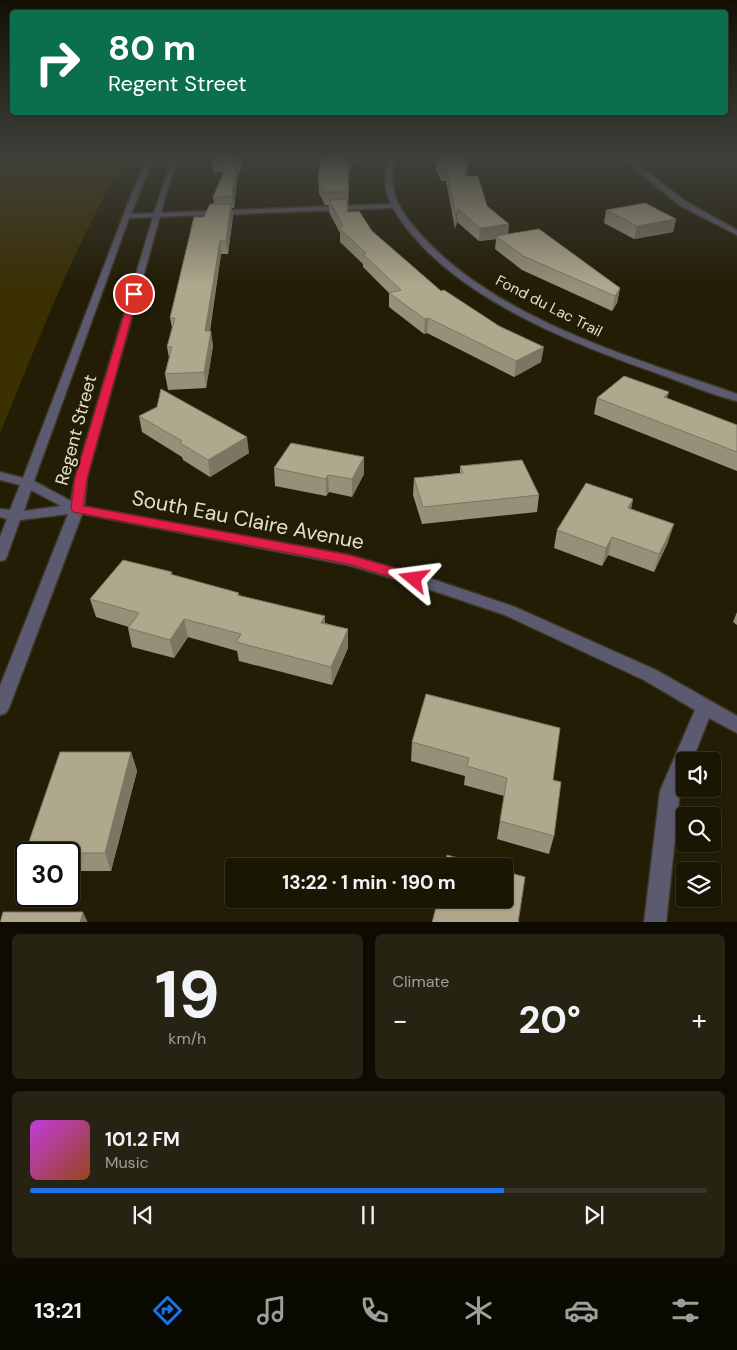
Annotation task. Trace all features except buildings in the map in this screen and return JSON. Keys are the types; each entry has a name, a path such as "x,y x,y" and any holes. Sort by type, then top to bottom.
{"street":[{"name":"Regent Street","path":"0,556 133,200"},
{"name":"Regent Street","path":"0,708 62,553 77,509 81,478 162,200"},
{"name":"Fond du Lac Trail","path":"391,200 416,236 434,254 471,282 520,312 600,349 737,398"},
{"path":"678,200 737,233"},
{"path":"128,216 394,206"},
{"path":"0,476 26,483 77,509"},
{"path":"0,513 16,516 77,509"},
{"name":"South Eau Claire Avenue","path":"77,509 349,560 430,584 510,611 650,676 737,725"},
{"path":"654,922 670,791 704,707"}],"shaded area":[{"path":"0,200 103,200 43,328 0,433"}],"route":[{"path":"134,294 81,478 77,509 349,560 414,579"}]}
